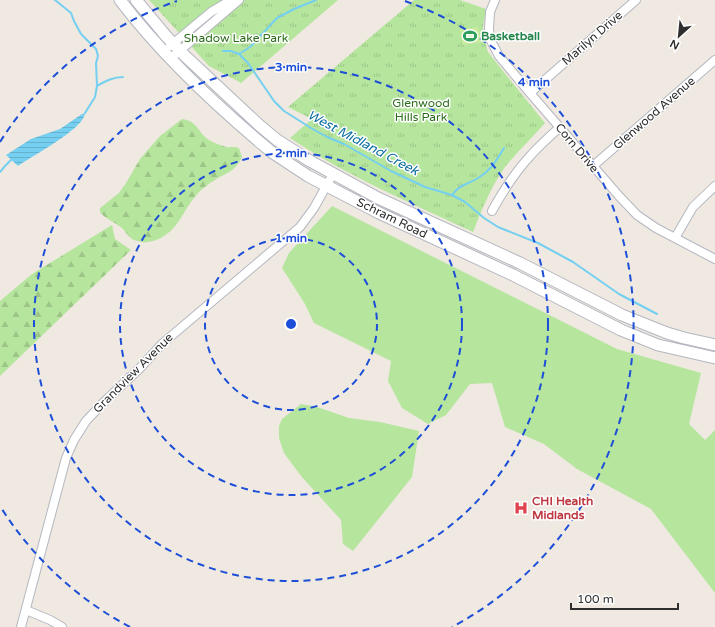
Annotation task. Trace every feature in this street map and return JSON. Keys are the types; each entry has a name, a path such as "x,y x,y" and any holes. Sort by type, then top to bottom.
{"main road":[{"name":"Schram Road","path":"120,0 144,31 166,55 262,144 290,165 326,186 379,213 513,275 621,330 677,350 715,358"},
{"name":"Schram Road","path":"136,0 176,47 259,125 277,140 310,161 378,198 525,266 622,315 667,333 715,344"}],"street":[{"path":"176,47 211,12 231,0"},
{"path":"166,55 239,0"},
{"name":"Corn Drive","path":"494,0 490,12 489,30 492,43 499,56 592,166 637,215 656,228 715,259"},
{"name":"Marilyn Drive","path":"530,92 636,0"},
{"name":"Glenwood Avenue","path":"592,166 715,60"},
{"path":"492,211 516,173 531,155 560,127"},
{"name":"Grandview Avenue","path":"21,627 66,458 74,440 86,421 103,402 140,368 163,343 300,227 314,208 333,174"},
{"path":"675,238 693,207 715,186"},
{"path":"26,610 50,620 62,627"}],"green space":[{"name":"Shadow Lake Park","path":"149,0 338,0 241,83 209,66"},
{"name":"Glenwood Hills Park","path":"414,0 460,0 486,9 483,35 488,52 545,123 510,161 495,182 473,232 357,177 290,138 312,119 288,107"},
{"name":"Basketball","path":"478,27 481,42 463,45 460,30"},
{"path":"182,119 194,124 205,137 211,141 226,147 239,148 242,157 234,169 211,182 200,191 171,231 153,241 144,242 132,239 122,228 107,219 100,212 100,208 119,193 140,159 160,136"},
{"path":"332,206 617,349 701,373 689,424 705,440 715,430 715,593 651,509 577,469 544,444 505,427 492,383 470,384 446,415 428,424 402,408 388,381 391,361 314,323 305,304 282,268 289,253"},
{"path":"112,225 115,239 131,250 0,376 0,301 32,274"},
{"path":"301,404 317,407 349,418 380,422 419,431 412,477 353,551 343,544 341,520 301,476 284,453 279,438 279,426 282,419"}],"water":[{"path":"85,113 76,127 56,142 18,166 6,155 31,139 60,129"}],"waterway":[{"path":"55,0 71,13 81,34 96,49 98,56 96,63 97,86 95,97 85,113"},
{"path":"239,54 250,47 277,18 316,0"},
{"name":"West Midland Creek","path":"223,51 231,51 239,54 248,63 274,101 284,111 311,128 344,144 391,171 425,187 452,195 465,202 484,218 498,227 538,243 573,262 619,294 657,314"},
{"name":"West Midland Creek","path":"97,86 107,81 123,77"},
{"path":"452,195 455,191 490,169 504,148"},
{"path":"0,172 11,160"}],"place":[{"name":"Basketball","path":"470,36"},
{"name":"CHI Health Midlands","path":"521,508"}]}
